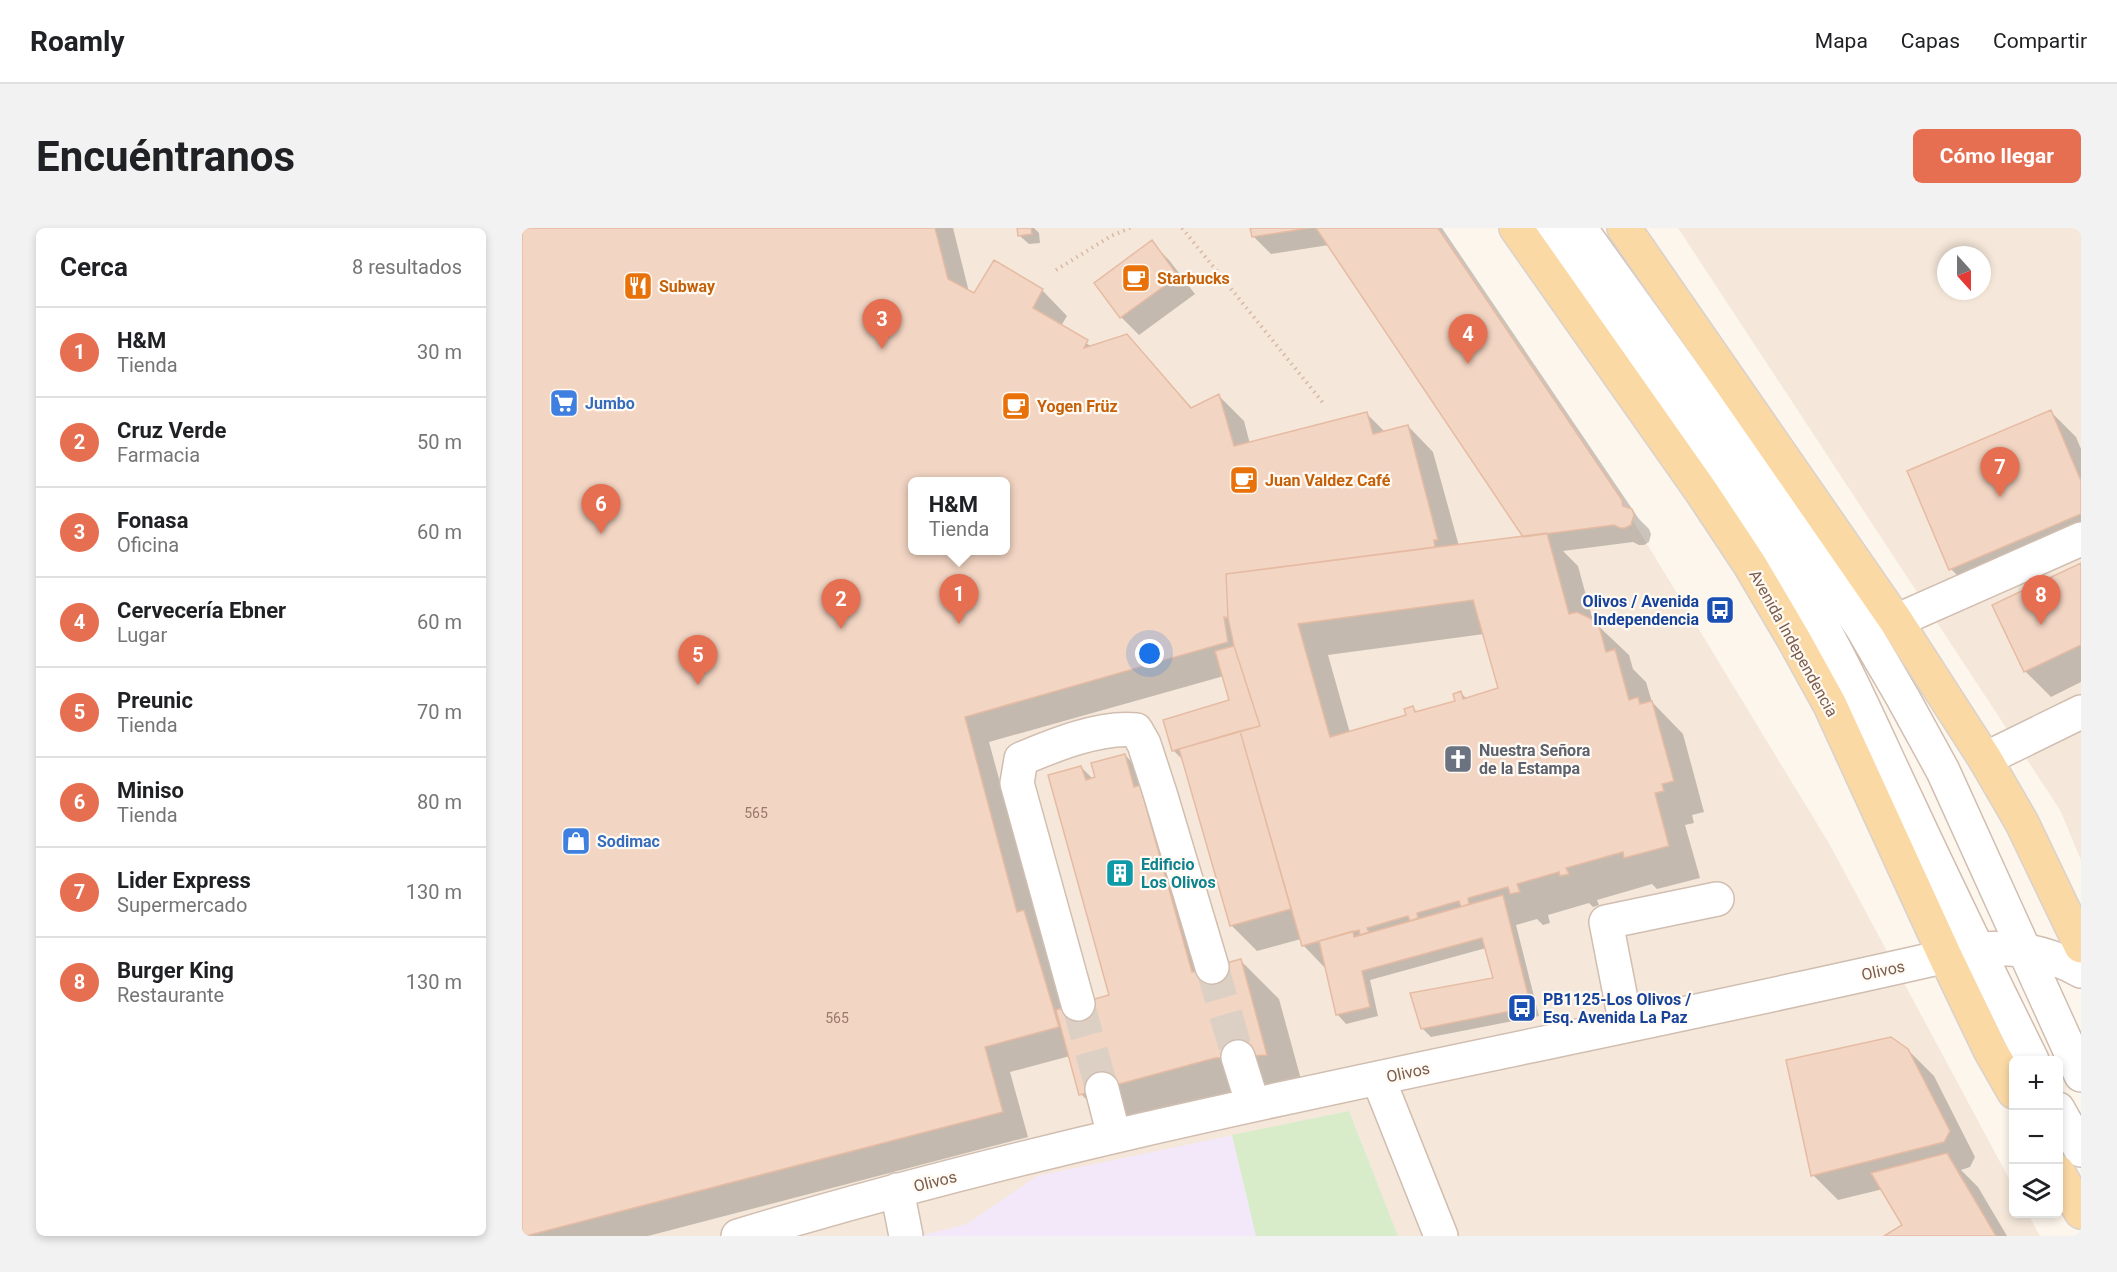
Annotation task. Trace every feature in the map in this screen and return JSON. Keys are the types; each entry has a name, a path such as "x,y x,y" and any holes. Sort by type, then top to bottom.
{"main road":[{"name":"Avenida Independencia","path":"1516,228 1750,564 1830,705 1945,956 2009,1085"},
{"path":"1624,228 1896,621 1985,759 2076,925"},
{"path":"2063,1181 2081,1212"}],"street":[{"path":"1550,228 1635,344 1737,491 1810,604 1852,685 2030,1056"},
{"path":"1580,228 1808,545 1861,626 1943,771 2081,1075"},
{"path":"1896,621 2081,539"},
{"path":"1985,759 2081,712"},
{"path":"1078,1004 1017,783 1022,759 1044,749 1120,729 1136,730 1144,744 1160,793 1212,966"},
{"path":"1626,1025 1606,922 1717,899"},
{"name":"Olivos","path":"738,1236 897,1190 1114,1136 1977,949 2024,950 2057,958 2081,971"},
{"path":"1238,1057 1253,1105"},
{"path":"1378,1078 1441,1236"},
{"path":"1102,1089 1114,1136"},
{"path":"2059,1110 2081,1150"},
{"path":"897,1190 906,1236"}],"path":[{"path":"1056,270 1111,236 1130,228"},
{"path":"1182,228 1324,404"}],"shaded area":[{"path":"522,228 1438,228 1622,500 1623,506 1632,509 1633,521 1830,845 2009,1179 2009,1218 2030,1218 2040,1236 522,1236"},
{"path":"1678,228 2081,228 2081,860 2060,810"},
{"path":"1349,1111 1398,1236 919,1236 967,1224 1037,1176"}],"green space":[{"path":"1349,1111 1398,1236 1256,1236 1232,1135"}],"building":[{"path":"522,228 935,228 948,279 974,293 994,260 1043,289 1033,308 1088,340 1084,348 1127,334 1191,408 1219,394 1234,446 1367,412 1373,434 1408,425 1438,540 1434,540 1435,547 1226,574 1228,618 1224,617 1228,642 965,717 1017,912 1024,910 1059,1027 985,1047 1003,1112 522,1236"},
{"path":"1017,228 1031,228 1032,234 1018,236"},
{"path":"1250,228 1309,228 1252,237"},
{"path":"1316,228 1438,228 1622,500 1623,506 1632,509 1634,515 1631,525 1625,528 1614,525 1523,537"},
{"path":"1152,240 1178,276 1120,318 1094,283"},
{"path":"2051,410 2081,481 2081,514 1949,570 1907,471"},
{"name":"Nuestra Señora de la Estampa","path":"1547,533 1569,614 1577,612 1598,622 1606,652 1615,649 1629,700 1638,697 1640,704 1652,701 1674,781 1662,784 1664,791 1655,793 1669,846 1624,858 1623,852 1566,868 1569,874 1560,876 1559,872 1517,884 1520,892 1510,894 1508,887 1468,898 1469,904 1461,907 1459,901 1417,913 1418,918 1410,921 1408,916 1367,928 1369,932 1360,935 1359,930 1302,946 1240,731 1260,726 1234,646 1228,618 1226,574","holes":["1473,600 1498,688 1463,699 1461,691 1453,694 1455,701 1415,712 1413,706 1404,709 1406,715 1330,737 1298,624"]},
{"path":"2081,563 2081,645 2024,672 1992,605"},
{"path":"1234,646 1260,726 1172,751 1163,720 1229,700 1215,651"},
{"path":"1240,731 1291,909 1230,926 1179,749"},
{"name":"Edificio Los Olivos","path":"1125,754 1134,787 1140,785 1192,972 1241,959 1267,1055 1215,1058 1079,1095 1056,1010 1109,995 1048,775 1081,766 1086,780 1095,777 1091,763"},
{"path":"1503,895 1531,1007 1421,1029 1410,993 1493,978 1482,938 1362,971 1370,1007 1336,1015 1319,941 1353,931 1354,937"},
{"path":"1891,1037 1908,1049 1950,1131 1944,1142 1811,1176 1786,1060"},
{"path":"1947,1153 1996,1236 1884,1236 1902,1225 1871,1173"}],"tunnel":[{"path":"1212,967 1238,1057"},
{"path":"1078,1004 1102,1089"}],"place":[{"name":"Starbucks","path":"1136,278"},
{"name":"Subway","path":"638,286"},
{"name":"Fonasa","path":"882,349"},
{"name":"Cervecería Ebner","path":"1468,364"},
{"name":"Jumbo","path":"564,403"},
{"name":"Yogen Früz","path":"1016,406"},
{"name":"Juan Valdez Café","path":"1244,480"},
{"name":"Lider Express","path":"2000,497"},
{"name":"Miniso","path":"601,534"},
{"name":"Olivos / Avenida Independencia","path":"1720,610"},
{"name":"H&M","path":"959,624"},
{"name":"Burger King","path":"2041,625"},
{"name":"Cruz Verde","path":"841,629"},
{"name":"Preunic","path":"698,685"},
{"name":"Nuestra Señora de la Estampa","path":"1458,759"},
{"name":"Sodimac","path":"576,841"},
{"name":"Edificio Los Olivos","path":"1120,873"},
{"name":"PB1125-Los Olivos / Esq. Avenida La Paz","path":"1522,1008"}]}
